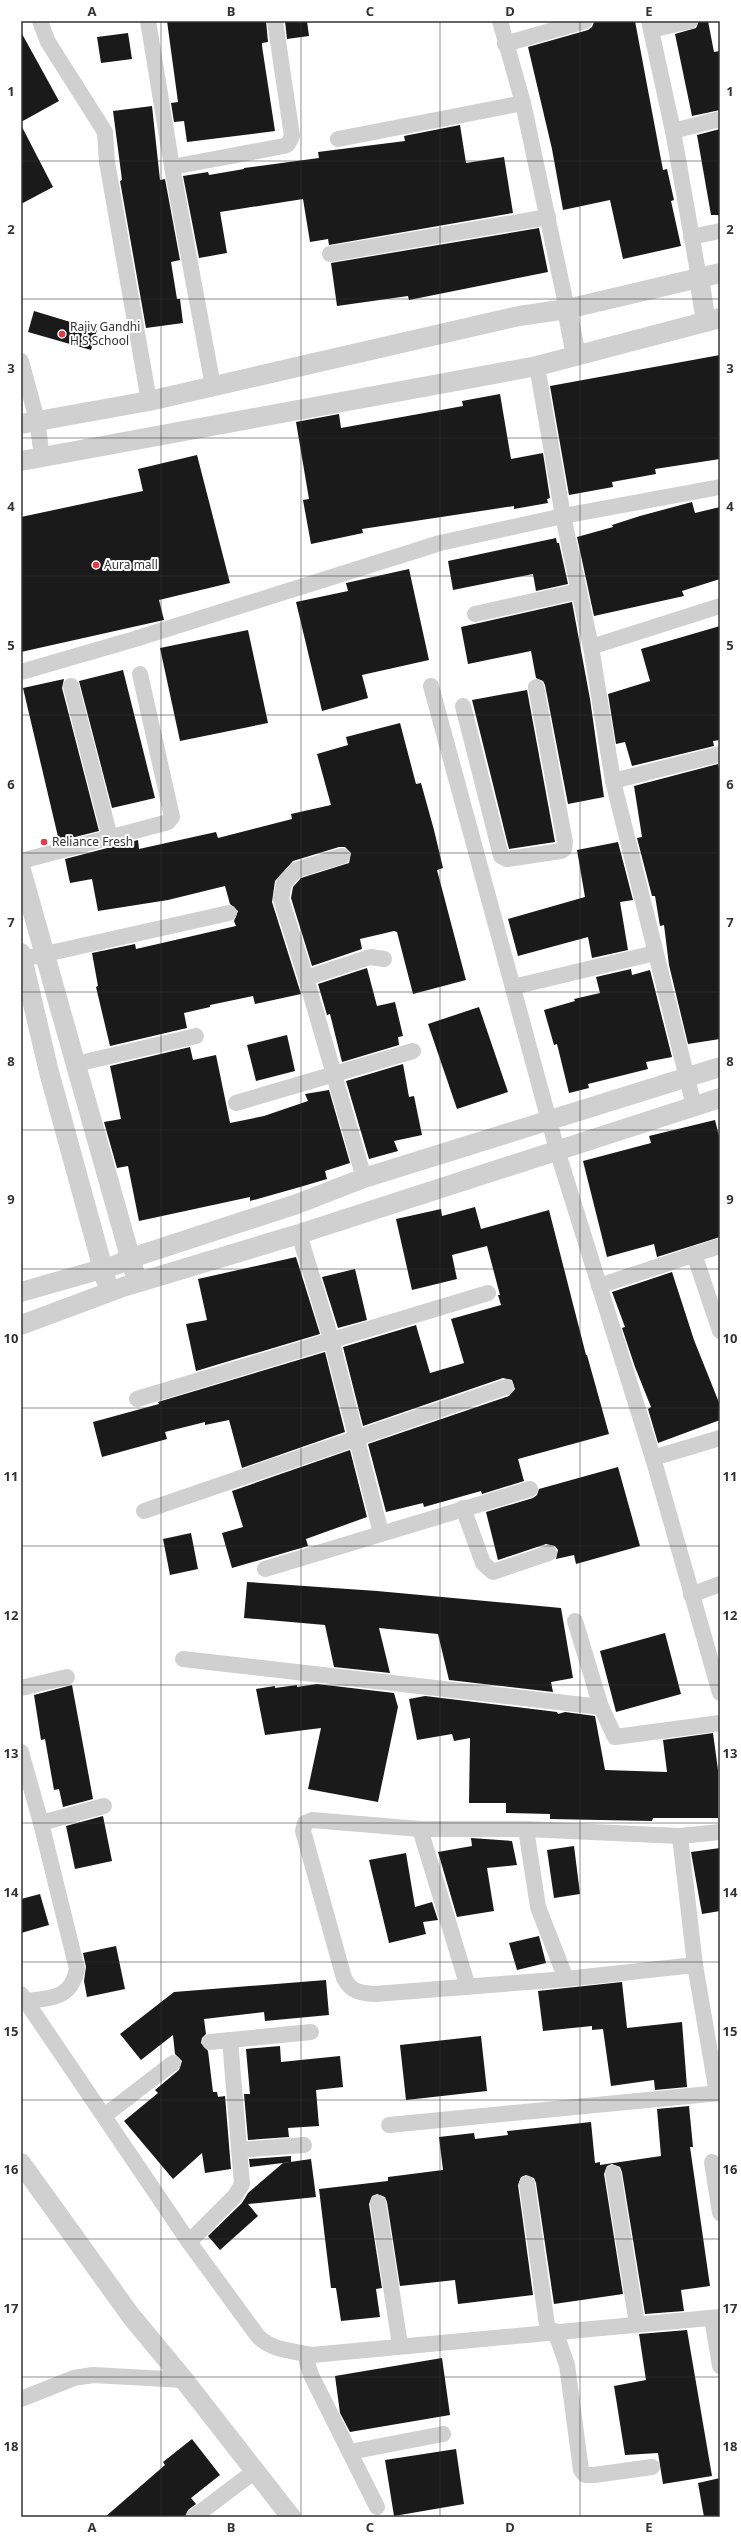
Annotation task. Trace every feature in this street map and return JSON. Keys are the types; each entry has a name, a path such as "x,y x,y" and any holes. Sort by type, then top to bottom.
{"street":[{"path":"40,21 48,42 105,132 107,162 149,401"},
{"path":"148,21 172,167 213,386"},
{"path":"172,167 284,146 290,141 292,136 275,21"},
{"path":"500,21 505,44 523,103 576,356"},
{"path":"505,44 585,21"},
{"path":"21,461 537,366 713,320 699,278 673,131 650,26 690,21"},
{"path":"338,139 523,103"},
{"path":"673,131 720,119"},
{"path":"330,254 548,217"},
{"path":"691,237 720,231"},
{"path":"29,422 149,401 519,316 567,309 720,274"},
{"path":"21,361 29,422 42,458"},
{"path":"537,366 563,516 591,647 613,781 685,1078 694,1106"},
{"path":"21,672 135,639 440,543 563,516 720,487"},
{"path":"475,614 579,591"},
{"path":"591,647 720,606"},
{"path":"21,860 168,822 172,817 140,674"},
{"path":"71,686 110,837"},
{"path":"431,686 557,1150 653,1458 720,1693"},
{"path":"463,706 500,854 503,858 564,848 565,842 536,687"},
{"path":"613,781 720,754"},
{"path":"458,788 482,782"},
{"path":"342,856 296,870 284,883 280,899 306,978 364,1178"},
{"path":"21,870 138,1283"},
{"path":"110,1292 102,1268 49,1072 22,956 45,954 229,913"},
{"path":"513,987 655,953"},
{"path":"306,978 370,958 384,959"},
{"path":"76,1064 196,1036"},
{"path":"236,1103 413,1051"},
{"path":"21,1292 116,1265 131,1258 297,1204 364,1178 550,1122 720,1067"},
{"path":"21,1325 110,1292 299,1234 720,1098"},
{"path":"299,1234 331,1339 381,1533"},
{"path":"599,1286 720,1246"},
{"path":"694,1254 720,1331"},
{"path":"137,1399 331,1339 488,1293"},
{"path":"144,1511 506,1387"},
{"path":"653,1458 720,1438"},
{"path":"265,1569 530,1489"},
{"path":"463,1508 483,1563 493,1572 549,1553"},
{"path":"691,1595 720,1584"},
{"path":"575,1621 601,1707 615,1736 720,1723"},
{"path":"184,1659 601,1707"},
{"path":"21,1688 67,1677"},
{"path":"21,1752 41,1823 77,1969 75,1979 64,1994 56,1997 24,1998"},
{"path":"41,1823 104,1806"},
{"path":"694,1965 566,1980 375,1994 358,1992 348,1987 344,1978 303,1831 305,1823 312,1820 420,1829 526,1829 680,1836 720,1832"},
{"path":"420,1829 468,1987"},
{"path":"526,1829 538,1907 566,1980"},
{"path":"389,2125 719,2093 694,1965 680,1836"},
{"path":"24,1998 189,2242 262,2342 312,2355 400,2345 716,2317 720,2366"},
{"path":"210,2042 312,2032"},
{"path":"189,2242 240,2190 242,2184 230,2040"},
{"path":"104,2116 173,2063"},
{"path":"239,2150 304,2145"},
{"path":"712,2162 720,2213"},
{"path":"21,2163 131,2316 184,2380 291,2517"},
{"path":"613,2173 637,2324"},
{"path":"527,2184 551,2332 567,2365 581,2470 585,2475 594,2475 652,2467"},
{"path":"378,2203 400,2345"},
{"path":"312,2355 307,2362 311,2375 376,2507"},
{"path":"21,2399 74,2378 93,2376 184,2380"},
{"path":"350,2452 443,2434"},
{"path":"194,2517 255,2471"}],"building":[{"path":"167,21 266,21 268,42 262,43 262,46 275,131 187,142 184,121 174,122 171,103 178,102"},
{"path":"285,21 307,21 309,36 287,39"},
{"path":"635,21 663,170 667,169 674,200 671,201 681,246 623,259 610,200 563,210 552,149 528,47 588,30 592,27 594,22"},
{"path":"699,21 708,21 714,52 720,51 720,110 692,116 675,34 696,28"},
{"path":"21,32 59,101 21,122"},
{"path":"128,33 132,59 101,63 97,37"},
{"path":"152,106 160,180 165,179 180,260 171,262 177,299 180,299 183,323 146,328 120,181 122,180 113,111"},
{"path":"21,125 53,187 21,204"},
{"path":"460,125 466,163 504,157 513,213 329,245 328,239 310,242 303,199 220,212 227,253 199,258 183,176 208,172 209,175 244,168 319,158 318,152 405,141 404,136"},
{"path":"720,129 720,215 711,215 697,135"},
{"path":"539,228 548,272 409,300 408,296 337,306 331,263"},
{"path":"34,311 97,330 91,350 28,332"},
{"path":"720,355 720,459 655,469 656,474 612,482 613,487 569,495 550,386"},
{"path":"500,394 511,459 543,453 550,498 547,499 548,503 514,509 514,506 362,529 363,533 311,544 303,500 309,499 296,422 339,414 341,428 463,406 462,401"},
{"path":"197,455 230,583 159,600 164,620 21,652 21,517 143,491 138,469"},
{"path":"692,502 695,513 720,507 720,579 682,591 684,596 594,616 577,537 613,527 612,525 640,516"},
{"path":"556,538 557,543 559,543 568,584 536,591 533,574 453,590 448,561"},
{"path":"409,569 429,660 362,675 368,698 322,711 296,602 348,591 346,583"},
{"path":"572,602 590,699 604,797 568,804 545,685 543,681 536,678 531,651 468,664 461,627"},
{"path":"720,626 720,740 713,741 714,746 632,766 625,742 616,744 608,694 650,681 641,649"},
{"path":"248,630 268,723 180,741 160,648"},
{"path":"123,670 155,798 112,808 79,681"},
{"path":"64,679 62,688 99,831 59,841 23,688"},
{"path":"527,690 555,842 509,849 472,700"},
{"path":"400,723 416,784 421,783 434,830 443,868 437,870 466,980 413,994 397,932 394,931 360,939 362,949 312,966 291,898 293,887 301,878 349,863 351,853 345,847 339,847 293,861 275,881 272,902 301,994 255,1004 253,996 210,1005 210,1007 184,1013 187,1028 110,1046 96,987 98,986 92,953 135,944 136,949 236,926 234,921 238,911 230,904 225,886 168,900 98,911 92,879 70,883 65,859 138,840 139,849 216,832 218,838 292,819 291,814 331,805 317,754 348,745 346,737"},
{"path":"718,764 720,774 720,1039 688,1044 669,965 664,925 660,926 655,896 652,896 637,838 642,837 634,786"},
{"path":"618,842 633,900 620,902 628,950 592,958 588,937 518,956 508,919 585,897 577,850"},
{"path":"367,968 377,1006 395,1002 403,1036 398,1037 399,1045 342,1062 330,1014 327,1015 318,984"},
{"path":"631,969 632,975 650,970 672,1057 646,1062 648,1069 588,1084 589,1088 569,1093 557,1044 554,1045 544,1010 575,1001 574,999 600,993 596,977"},
{"path":"479,1007 508,1092 457,1109 428,1024"},
{"path":"287,1035 295,1071 256,1081 247,1045"},
{"path":"190,1047 193,1060 216,1055 230,1123 264,1116 308,1101 305,1094 329,1090 350,1163 325,1171 327,1179 250,1201 250,1197 139,1221 128,1166 117,1168 104,1122 121,1119 110,1066"},
{"path":"403,1064 409,1097 414,1096 422,1135 394,1141 398,1151 369,1159 346,1081"},
{"path":"715,1120 720,1140 720,1237 657,1257 654,1244 607,1257 583,1161 651,1143 649,1136"},
{"path":"475,1207 481,1229 549,1210 586,1355 609,1434 518,1459 524,1481 482,1494 481,1491 424,1507 423,1503 386,1512 368,1444 509,1396 515,1389 512,1380 503,1378 363,1426 343,1347 416,1325 430,1373 464,1363 451,1319 501,1305 498,1295 500,1295 487,1246 452,1255 457,1279 412,1290 396,1219 441,1209 442,1216"},
{"path":"296,1257 320,1334 196,1371 186,1324 207,1320 198,1279"},
{"path":"355,1269 367,1320 338,1328 322,1277"},
{"path":"672,1272 694,1340 720,1405 720,1420 658,1443 648,1409 651,1407 635,1367 622,1328 625,1327 612,1292"},
{"path":"325,1352 345,1432 242,1468 229,1420 205,1425 205,1422 165,1432 167,1439 102,1457 93,1422 159,1404 158,1402"},
{"path":"350,1450 367,1517 306,1539 308,1546 232,1568 222,1533 243,1527 232,1491"},
{"path":"618,1467 640,1546 576,1564 574,1555 556,1559 558,1550 555,1546 546,1544 498,1560 486,1512 533,1498 537,1495 539,1489"},
{"path":"191,1533 198,1569 170,1575 163,1539"},
{"path":"247,1582 377,1591 561,1608 573,1678 551,1682 553,1692 449,1680 438,1634 379,1628 390,1673 334,1667 325,1625 244,1618"},
{"path":"665,1633 681,1694 616,1712 600,1651"},
{"path":"317,1684 394,1693 398,1707 378,1802 308,1789 321,1728 265,1735 256,1689 275,1686 275,1688 297,1685 297,1687"},
{"path":"72,1685 93,1799 63,1807 59,1789 54,1790 45,1739 41,1740 34,1695"},
{"path":"425,1696 557,1712 558,1714 565,1712 595,1716 605,1770 667,1772 663,1740 713,1733 718,1770 718,1818 653,1818 652,1821 550,1819 550,1814 506,1813 506,1803 469,1803 470,1738 454,1741 452,1734 417,1740 409,1699"},
{"path":"103,1816 112,1861 75,1869 66,1826"},
{"path":"471,1838 512,1841 517,1865 487,1868 494,1911 457,1917 438,1852 472,1846"},
{"path":"574,1846 580,1894 554,1898 547,1850"},
{"path":"720,1848 720,1911 702,1914 691,1852"},
{"path":"406,1853 415,1907 432,1902 438,1920 423,1922 426,1934 389,1943 369,1860"},
{"path":"40,1894 49,1925 21,1933 21,1899"},
{"path":"539,1936 546,1963 517,1970 509,1943"},
{"path":"116,1946 125,1989 87,1997 84,1981 86,1967 83,1953"},
{"path":"326,1980 329,2015 265,2021 264,2012 204,2019 206,2034 202,2038 201,2043 208,2051 213,2092 217,2092 218,2097 225,2096 231,2169 205,2173 202,2153 173,2179 124,2121 158,2093 155,2090 179,2070 182,2061 175,2054 173,2035 141,2060 120,2034 174,1992"},
{"path":"622,1982 627,2028 682,2022 687,2087 655,2090 654,2080 611,2086 603,2029 592,2030 592,2026 543,2031 538,1991"},
{"path":"481,2036 487,2091 406,2100 400,2045"},
{"path":"280,2046 281,2062 340,2056 343,2087 316,2090 319,2126 288,2128 289,2137 248,2140 244,2094 250,2094 246,2049"},
{"path":"689,2106 693,2147 690,2147 710,2286 681,2290 684,2311 645,2314 622,2172 620,2167 612,2164 607,2166 604,2174 623,2294 554,2304 536,2183 534,2178 526,2175 521,2177 518,2185 533,2295 458,2304 455,2280 400,2286 387,2202 385,2197 377,2194 372,2196 369,2204 382,2288 376,2289 380,2317 341,2321 336,2288 331,2288 319,2189 388,2181 388,2177 443,2170 439,2137 474,2133 475,2139 508,2135 507,2131 591,2122 595,2163 600,2162 600,2165 661,2156 657,2109"},
{"path":"291,2156 291,2162 250,2167 249,2159"},
{"path":"311,2159 316,2197 248,2204 258,2216 220,2250 208,2236 242,2203 248,2193 283,2163"},
{"path":"687,2330 712,2476 663,2484 658,2453 625,2455 614,2386 646,2380 639,2334"},
{"path":"442,2358 450,2415 350,2432 340,2413 335,2376"},
{"path":"192,2439 220,2475 191,2498 196,2504 188,2510 185,2517 105,2517 165,2465 163,2462"},
{"path":"456,2449 464,2504 394,2516 385,2460"},
{"path":"720,2478 720,2517 704,2517 698,2483"}],"place":[{"name":"Rajiv Gandhi H S School","path":"62,334"},
{"name":"Aura mall","path":"96,565"},
{"name":"Reliance Fresh","path":"44,842"}]}
